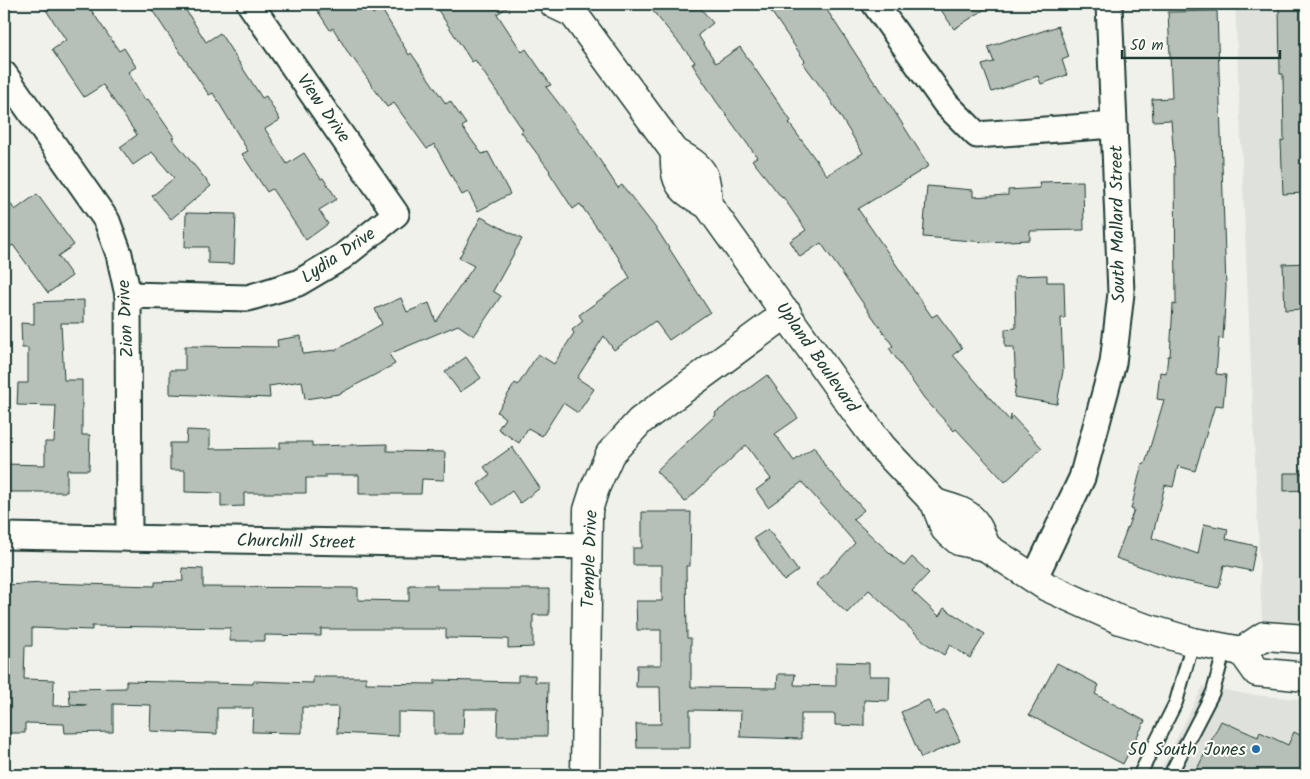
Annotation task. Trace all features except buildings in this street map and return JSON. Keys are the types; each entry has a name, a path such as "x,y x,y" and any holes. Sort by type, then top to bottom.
{"street":[{"name":"View Drive","path":"250,4 396,214"},
{"path":"875,4 946,104 976,135 1114,125"},
{"name":"South Mallard Street","path":"1034,579 1082,478 1113,363 1121,293 1109,4"},
{"name":"Upland Boulevard","path":"567,7 675,152 696,164 706,179 708,205 882,447 935,503 962,511 978,524 986,547 1034,579 1120,620 1193,642 1233,650"},
{"name":"Zion Drive","path":"4,74 107,220 119,254 128,295 129,538"},
{"name":"Lydia Drive","path":"128,295 248,298 298,283 342,257 396,214"},
{"name":"Temple Drive","path":"585,775 588,510 595,488 610,454 640,421 787,313"},
{"name":"Churchill Street","path":"4,536 588,546"},
{"path":"1306,640 1264,636 1233,650 1258,672 1306,677"}],"lane":[{"path":"1141,772 1176,702 1193,642"},
{"path":"1170,775 1233,650"}],"shaded area":[{"path":"1235,4 1306,4 1306,625 1262,621"},
{"path":"1203,686 1246,694 1306,700 1306,775 1158,775"}],"place":[{"name":"50 South Jones","path":"1256,749"}]}
